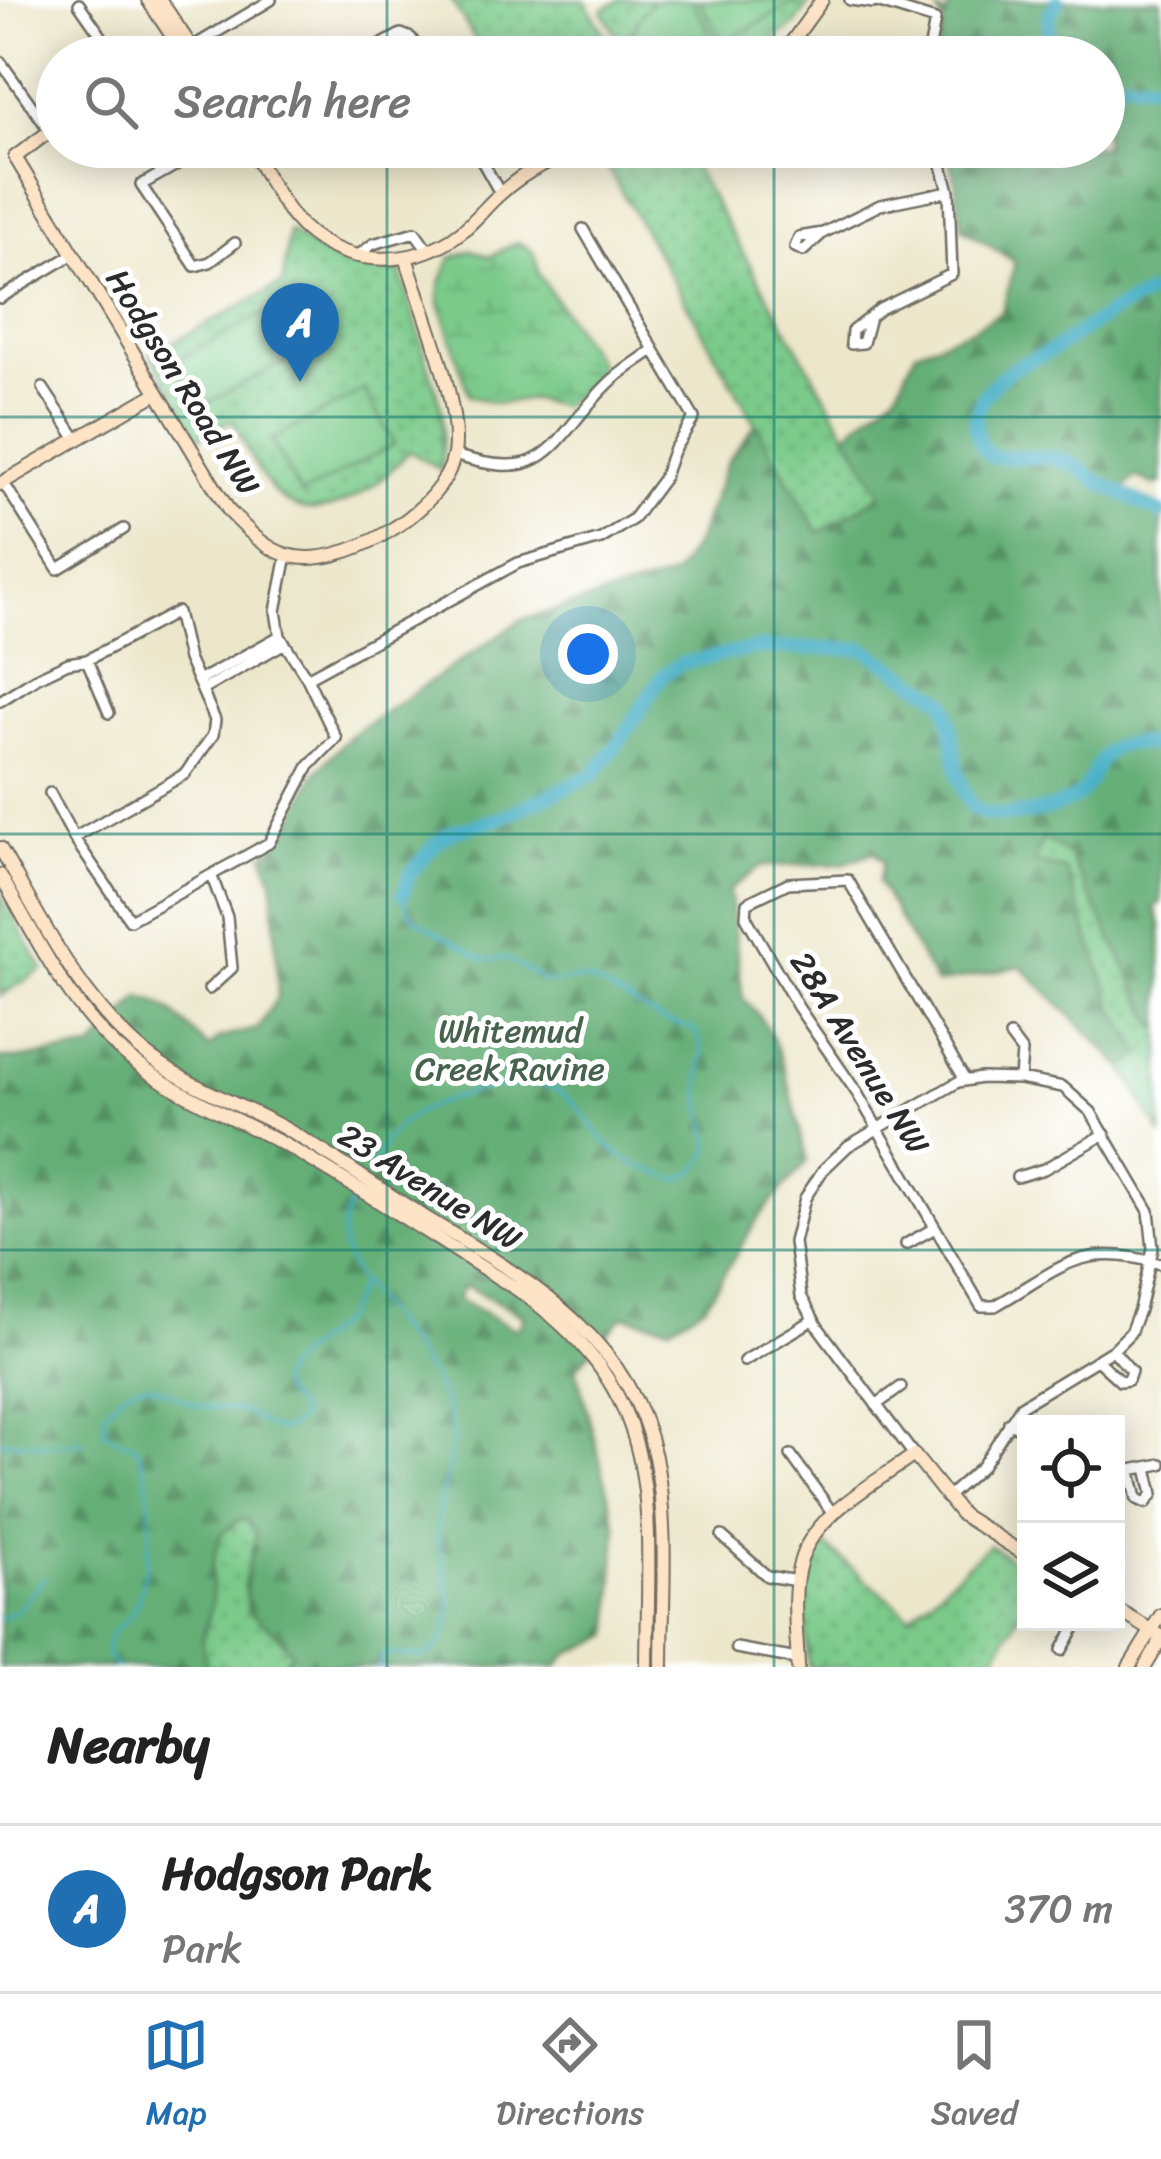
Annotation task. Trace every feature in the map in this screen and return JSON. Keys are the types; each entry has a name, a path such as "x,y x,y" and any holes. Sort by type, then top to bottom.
{"main road":[{"path":"148,0 174,36"},
{"path":"160,0 178,36"},
{"path":"796,36 822,0"},
{"name":"Hodgson Road NW","path":"36,141 15,157 72,255 229,511 256,538 286,555"},
{"path":"262,168 294,218 320,240 357,256 406,260 467,227 500,193 539,168"},
{"path":"286,555 332,556 402,521 436,493 454,455 454,416 406,260"},
{"path":"2,483 157,393"},
{"name":"23 Avenue NW","path":"0,848 80,984 115,1028 145,1054 188,1081 282,1127 548,1311 595,1357 620,1397 642,1459 647,1667"},
{"name":"23 Avenue NW","path":"0,875 68,990 106,1037 179,1092 336,1168"},
{"name":"23 Avenue NW","path":"397,1207 553,1298 579,1320 621,1372 648,1433 659,1486 662,1667"},
{"path":"798,1663 796,1581 809,1541 834,1515 914,1455 946,1498 981,1529 1017,1550"},
{"path":"1125,1615 1158,1635"},
{"path":"1145,1667 1161,1615"},
{"path":"1129,1667 1158,1635"}],"street":[{"path":"215,36 271,0"},
{"path":"850,0 935,20 932,36"},
{"path":"79,4 101,36"},
{"path":"0,61 36,107"},
{"path":"171,168 141,185 195,266 210,262 235,243"},
{"path":"486,168 500,193"},
{"path":"870,317 952,274 949,191 943,168"},
{"path":"823,233 880,205 949,191"},
{"path":"307,678 518,562 601,539 633,519 663,478 694,418 584,229"},
{"path":"357,256 373,244 415,232 428,250"},
{"path":"0,298 72,255"},
{"path":"454,455 490,466 525,465 559,445 609,382 653,350"},
{"path":"43,388 76,438"},
{"path":"2,483 58,569 124,529"},
{"path":"50,793 74,838 130,920 269,843 309,766 336,738 282,640 276,611 286,555"},
{"path":"0,701 36,678 87,660 177,612 214,720 213,735 185,774 74,838"},
{"path":"200,686 282,640"},
{"path":"87,660 109,713"},
{"path":"208,989 232,968 227,917 212,877"},
{"name":"28A Avenue NW","path":"964,1080 848,880 781,884 745,906 746,916 798,1007 877,1128 975,1299 985,1308 1085,1256 1114,1253 1156,1263"},
{"path":"1010,1036 1022,1052 1020,1079"},
{"path":"914,1455 813,1320 801,1296 794,1269 797,1220 815,1180 848,1146 964,1080 1020,1079 1070,1091 1088,1106 1149,1211 1156,1263 1134,1326 1113,1350 1025,1402 982,1466 946,1498"},
{"path":"1017,1177 1044,1169 1106,1134"},
{"path":"906,1244 934,1228"},
{"path":"744,1361 813,1320"},
{"path":"1097,1360 1116,1379 1128,1380 1130,1368 1113,1350"},
{"path":"876,1405 901,1387"},
{"path":"1009,1422 1017,1427"},
{"path":"791,1455 834,1515"},
{"path":"1125,1472 1161,1464"},
{"path":"1131,1472 1137,1499 1146,1503 1153,1494 1148,1468"},
{"path":"722,1536 767,1576 796,1581"},
{"path":"1062,1650 1073,1631"},
{"path":"736,1648 798,1663"}],"green space":[{"path":"451,0 585,0 605,36 473,36"},
{"path":"620,0 811,0 795,25 778,36 616,36 602,10"},
{"path":"654,0 691,0 712,36 634,36"},
{"path":"699,0 799,0 736,36 720,36"},
{"name":"Whitemud Creek Ravine","path":"950,0 1161,0 1161,483 1136,477 1119,493 1161,513 1161,902 1154,907 1161,925 1161,1027 1066,870 1113,1006 1143,1055 1123,1067 1021,966 936,984 878,882 883,862 873,852 843,864 761,866 729,890 743,999 758,1014 778,1053 807,1161 759,1217 705,1305 670,1326 623,1316 576,1368 617,1526 611,1635 567,1655 557,1667 281,1667 291,1653 276,1633 248,1611 247,1570 256,1547 220,1536 202,1642 207,1667 0,1667 0,1058 93,1049 140,997 169,1010 209,1048 219,1038 257,1029 278,996 273,881 264,854 289,829 315,773 350,736 521,620 673,576 697,541 727,462 756,424 819,533 882,495 847,433 897,391 916,351 1002,312 1015,262 962,228 952,168 1125,168 1125,36 941,36 944,25 938,12 947,16","holes":["464,1285 524,1316 517,1330 457,1299"]},
{"path":"608,168 694,168 882,494 819,533"},
{"path":"289,231 341,262 401,272 442,411 442,471 409,451 352,499 316,510 298,508 266,483 232,420 198,438 151,354 283,283"},
{"path":"517,242 533,253 538,273 598,363 599,374 561,406 530,399 497,404 469,396 439,299 451,258 472,250 490,257"},
{"path":"265,313 290,359 198,408 174,362"},
{"path":"364,390 394,444 301,495 271,440"},
{"path":"1043,838 1069,855 1157,1028 1161,1027 1161,1134 1123,1067 1142,1055 1113,1006 1066,870 1034,862"},
{"path":"0,894 43,969 0,996"},
{"path":"246,1519 256,1534 244,1583 248,1611 292,1653 281,1667 207,1667 202,1642 220,1536"},
{"path":"820,1541 910,1616 989,1545 1017,1563 1017,1618 992,1663 998,1667 808,1667 806,1587"}],"waterway":[{"path":"1049,36 1048,17 1058,0"},
{"path":"1125,81 1161,84"},
{"path":"1161,290 1119,308 1014,368 983,397 975,421 981,445 991,457 1052,457 1161,513"},
{"path":"403,894 410,874 451,832 503,817 593,775 662,676 682,663 759,648 865,649 945,700 960,781 972,806 981,812 1010,815 1046,810 1083,791 1100,761 1115,747 1161,747"},
{"path":"368,1173 389,1138 418,1112 476,1092 519,1084 561,1093 617,1153 678,1180 695,1170 709,1150 700,1086 702,1049 693,1029 661,1020 597,984 580,979 547,983 505,958 485,960 418,921 407,909 403,894"},
{"path":"116,1667 108,1655 108,1641 139,1597 148,1553 150,1504 134,1445 105,1433 104,1414 118,1397 142,1385 205,1407 243,1412 279,1430 301,1418 282,1391 280,1378 343,1318 360,1283 342,1237 345,1216 357,1192"},
{"path":"360,1283 438,1388 452,1434 438,1519 449,1599 447,1630 427,1655 383,1655 380,1667"},
{"path":"0,1441 83,1442"},
{"path":"0,1618 18,1610 45,1577"}],"place":[{"name":"Hodgson Park","path":"300,382"}]}
